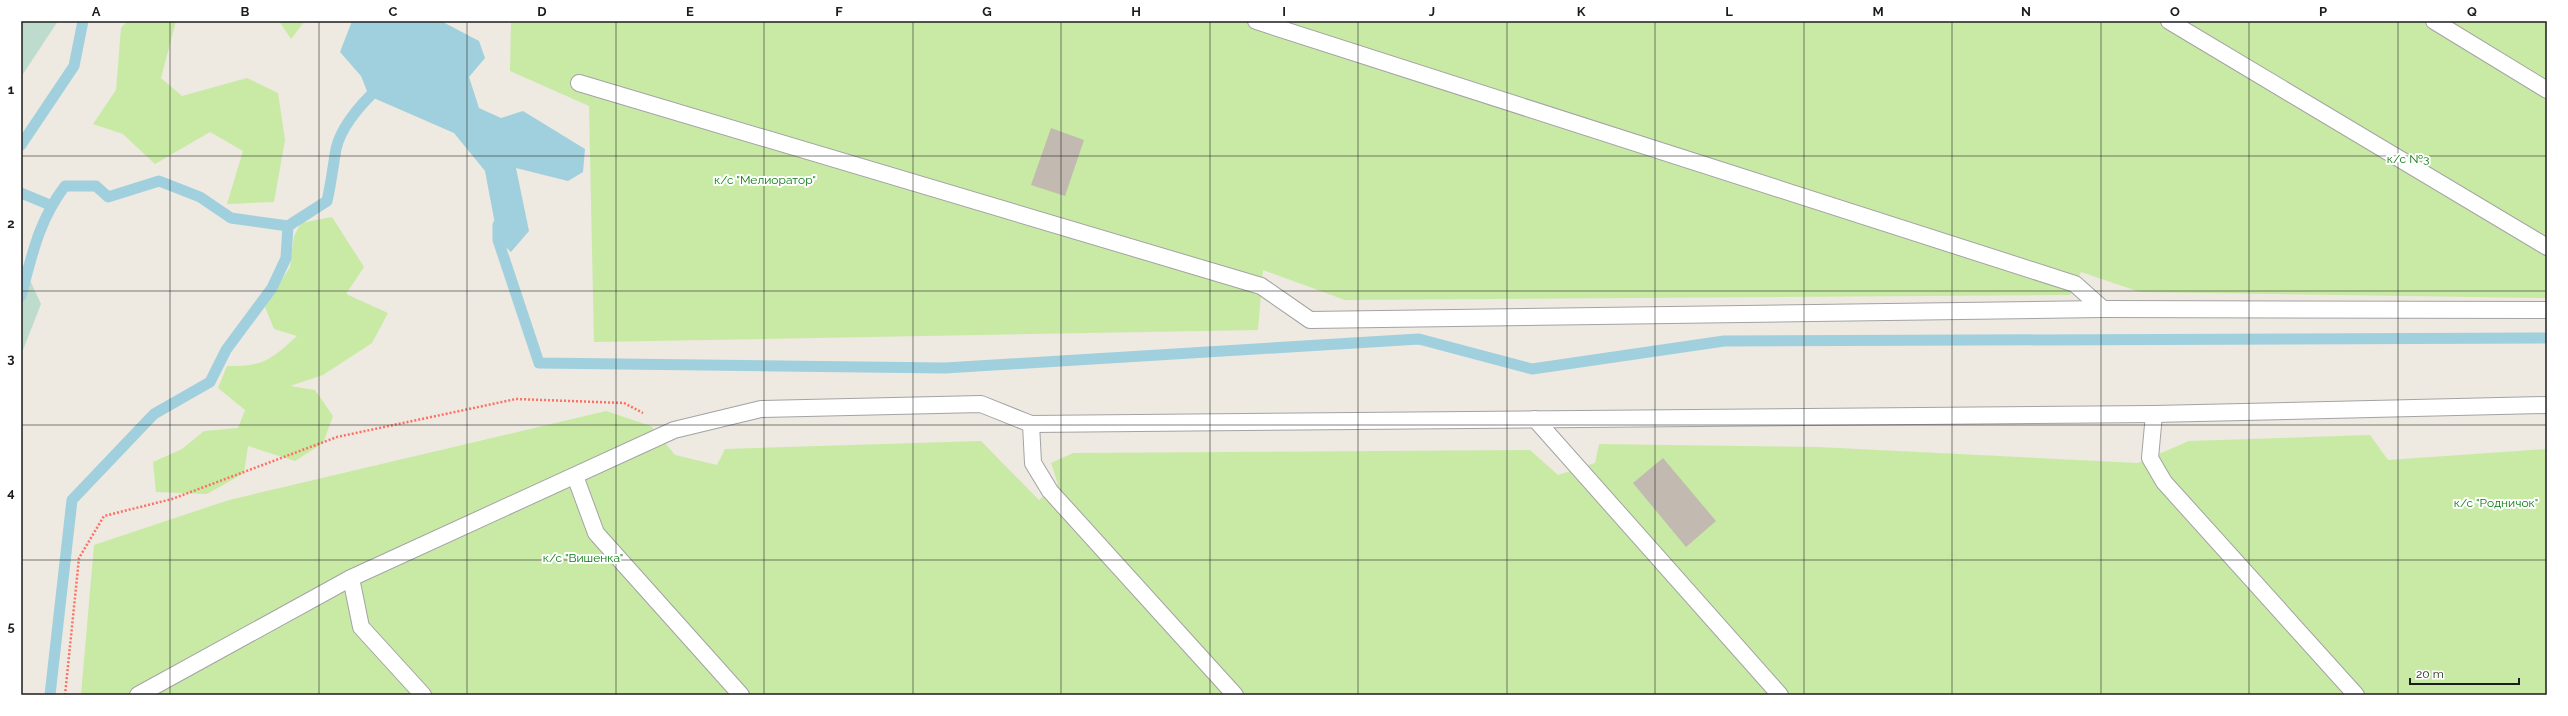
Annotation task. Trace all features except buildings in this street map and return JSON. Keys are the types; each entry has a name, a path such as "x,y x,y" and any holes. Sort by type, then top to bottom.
{"lane":[{"path":"1256,21 2075,284 2103,309"},
{"path":"2169,21 2547,247"},
{"path":"2434,21 2547,90"},
{"path":"579,83 1261,286 1310,320 2103,309 2547,310"},
{"path":"138,695 351,578 674,430 761,409 981,404 1031,424 2154,414 2547,405"},
{"path":"2154,414 2150,458 2164,482 2356,695"},
{"path":"1535,419 1780,695"},
{"path":"1031,424 1033,463 1050,491 1235,695"},
{"path":"575,476 596,533 741,695"},
{"path":"351,578 361,627 424,695"}],"path":[{"path":"65,695 79,558 104,516 172,499 337,437 516,399 624,403 674,430"}],"green space":[{"path":"21,21 58,21 21,77"},
{"path":"127,21 176,21 161,78 182,96 247,78 278,93 285,140 274,202 227,204 243,151 210,132 155,164 123,134 93,124 116,90 121,28"},
{"path":"279,21 305,21 291,39"},
{"name":"к/с \"Мелиоратор\"","path":"511,21 2547,21 2547,298 2140,292 2081,272 2070,295 1345,300 1263,270 1258,330 594,342 589,106 510,71"},
{"path":"332,217 364,267 346,294 388,313 372,343 323,375 290,386 315,390 333,416 323,443 295,461 248,446 244,473 207,494 156,492 153,462 182,449 204,431 238,428 245,410 218,388 227,366 249,365 266,360 280,351 297,336 274,329 265,307 290,267 294,236 301,223"},
{"path":"21,261 41,304 21,355"},
{"path":"606,411 651,426 675,455 717,465 725,449 981,441 1039,500 1058,484 1051,463 1073,453 1530,450 1558,475 1595,463 1599,444 1818,447 2138,463 2189,441 2370,435 2388,460 2547,449 2547,695 81,695 94,545 229,500"}],"water":[{"path":"352,21 441,21 479,41 485,58 469,77 479,108 501,118 523,111 585,149 583,172 568,181 516,168 529,231 511,252 498,240 485,171 454,133 369,96 361,76 340,52"}],"waterway":[{"path":"21,145 74,66 83,21"},
{"path":"50,695 72,500 154,414 210,382 226,350 272,288 286,258 288,226 327,201 336,149 339,140 354,114 380,86"},
{"path":"21,296 37,238 49,212 65,186 96,186 108,197 159,181 200,197 231,218 288,226"},
{"path":"21,193 50,205"},
{"path":"498,225 498,240 539,363 945,368 1419,339 1532,369 1724,341 2547,338"}],"park label":[{"name":"к/с №3","path":"2408,159"},
{"name":"к/с \"Родничок\"","path":"2496,503"},
{"name":"к/с \"Вишенка\"","path":"583,558"}]}
